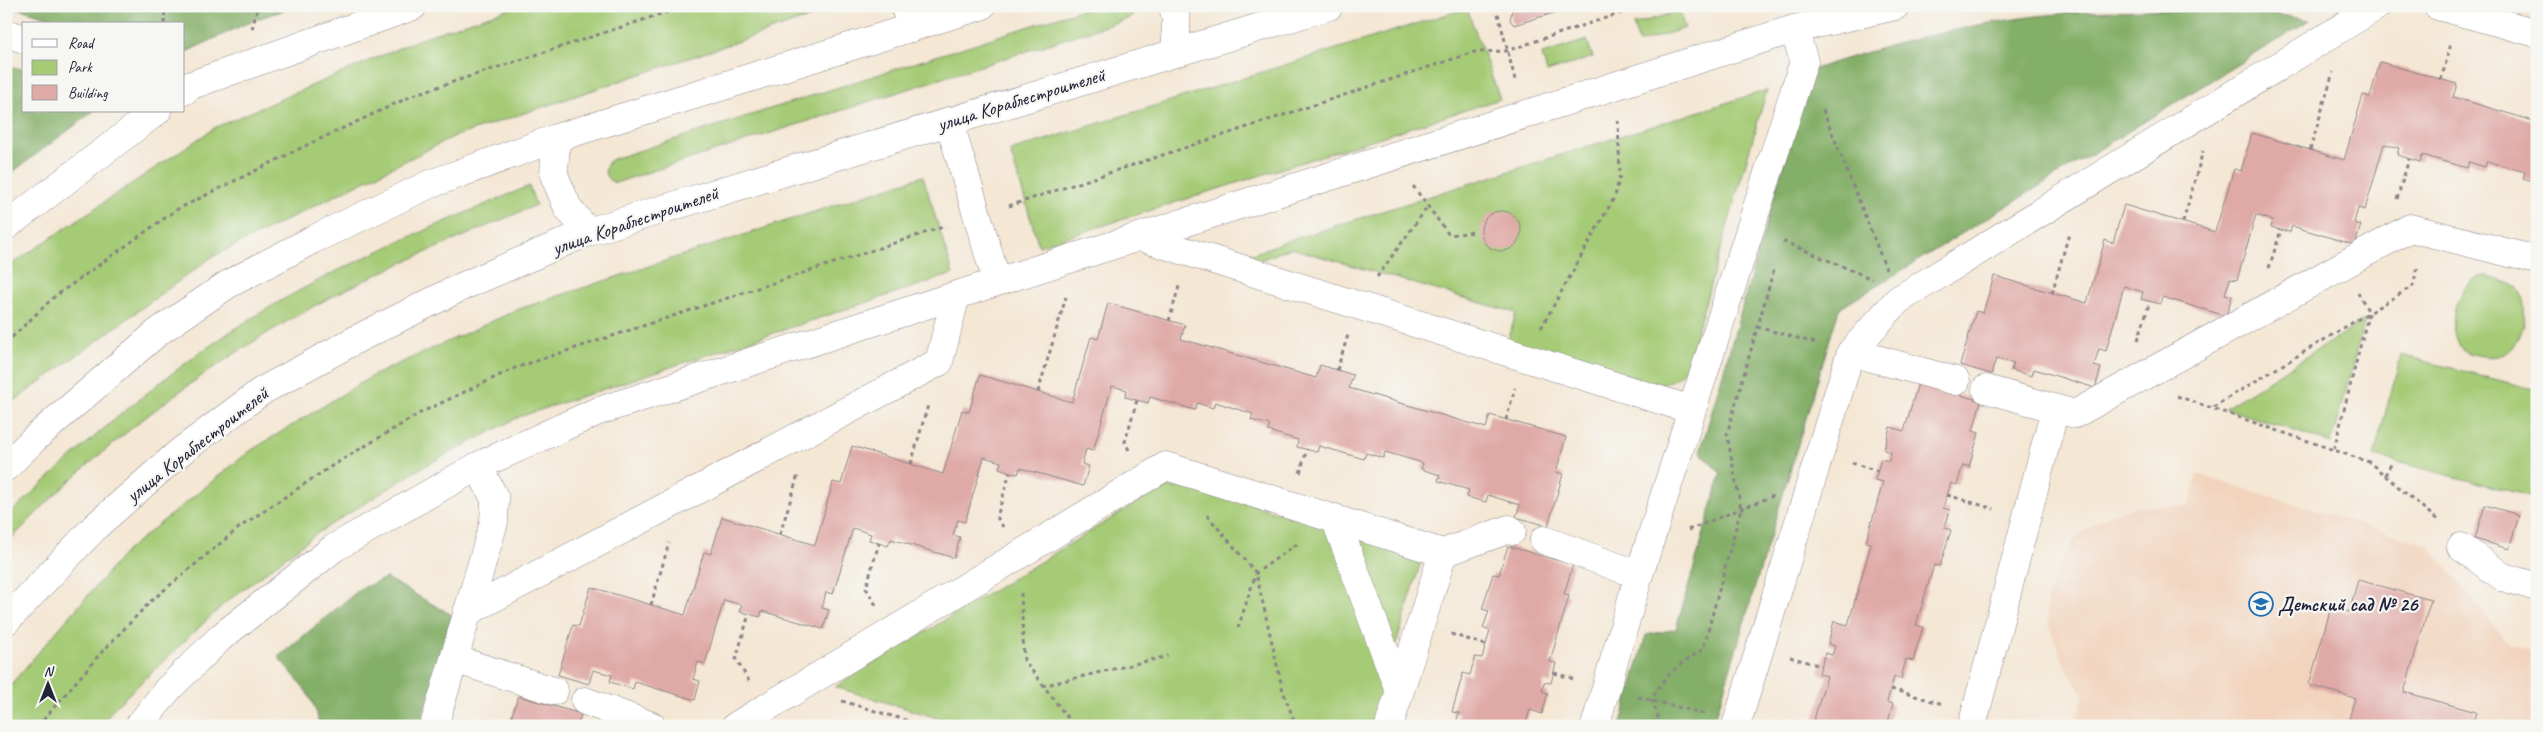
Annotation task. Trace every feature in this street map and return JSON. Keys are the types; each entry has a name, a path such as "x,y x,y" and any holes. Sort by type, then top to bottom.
{"main road":[{"path":"186,87 413,6"},
{"path":"6,467 34,439 158,332 227,285 312,240 428,185 556,138 908,17 981,6"},
{"path":"1173,6 1176,20 1176,53"},
{"name":"улица Кораблестроителей","path":"6,621 96,526 180,452 262,391 359,338 461,287 588,232 1329,6"},
{"path":"139,726 168,689 221,637 334,548 478,466 596,412 956,295 1794,29 1895,6"},
{"path":"1736,724 1851,352 1896,294 2062,200 2376,6"},
{"path":"2438,6 2537,33"},
{"path":"1595,726 1638,576 1804,61 1794,29"},
{"path":"6,33 22,38"},
{"path":"6,226 156,112"},
{"path":"949,121 997,282"},
{"path":"556,138 554,175 568,208 588,232"},
{"path":"1986,389 2075,414 2342,266 2418,230 2537,260"},
{"path":"1140,237 1692,410"},
{"path":"467,612 939,362 956,295"},
{"path":"1851,352 1956,381"},
{"path":"1973,720 2055,409"},
{"path":"434,726 494,522 495,498 478,466"},
{"path":"736,726 1166,466 1443,553 1509,529 1512,531"},
{"path":"1335,518 1399,690"},
{"path":"1544,540 1638,576"},
{"path":"2461,547 2502,577 2537,587"},
{"path":"1389,726 1443,553"},
{"path":"454,659 554,691"},
{"path":"585,701 651,726"}],"path":[{"path":"164,22 165,6"},
{"path":"250,35 258,6"},
{"path":"6,343 54,297 176,210 305,146 416,94 686,6"},
{"path":"1496,6 1506,51 1517,86"},
{"path":"1003,208 1474,52 1506,51 1642,6"},
{"path":"2441,80 2452,41"},
{"path":"2310,150 2334,67"},
{"path":"1819,115 1822,106 1896,294"},
{"path":"2182,222 2208,137 2196,118"},
{"path":"1524,358 1615,196 1620,175 1618,121"},
{"path":"2212,408 2413,286 2418,230 2396,202 2409,158"},
{"path":"1413,186 1449,235 1474,232"},
{"path":"2052,293 2074,219 2062,200"},
{"path":"1356,306 1428,206"},
{"path":"38,726 100,654 151,601 240,527 330,467 422,412 515,368 954,224"},
{"path":"1780,250 1785,232"},
{"path":"1782,241 1896,294"},
{"path":"1652,700 1672,669 1703,649 1741,509 1727,434 1777,260"},
{"path":"2334,449 2370,312 2342,266"},
{"path":"1169,321 1182,278"},
{"path":"1038,392 1066,297"},
{"path":"1713,345 1758,327 1851,352"},
{"path":"2304,352 2306,357"},
{"path":"911,464 939,362"},
{"path":"2153,371 2164,391 2369,462 2451,531 2461,547"},
{"path":"1137,400 1125,442 1146,478"},
{"path":"780,534 802,461 791,440"},
{"path":"2385,475 2392,461"},
{"path":"1010,472 997,517 1019,555 1024,660 1074,726"},
{"path":"1648,546 1810,480"},
{"path":"1947,496 2026,518"},
{"path":"651,604 673,529 662,509"},
{"path":"1205,512 1256,573 1283,691 1296,726"},
{"path":"1238,628 1256,573 1335,518"},
{"path":"879,543 866,588 892,631"},
{"path":"749,614 736,659 765,708"},
{"path":"1042,686 1168,656"},
{"path":"1606,688 1736,724"},
{"path":"1891,689 1973,720"},
{"path":"834,699 925,726"},
{"path":"1652,700 1658,717 1655,726"}],"shaded area":[{"name":"Детский сад № 26","path":"2197,474 2428,545 2508,643 2537,652 2537,726 2075,726 2084,695 2068,672 2049,626 2046,611 2048,597 2061,559 2075,539 2110,515 2134,507 2189,506"}],"green space":[{"path":"10,6 297,6 254,20 185,53 185,22 63,22"},
{"path":"517,6 844,6 453,137 212,257 6,407 6,268 216,127 427,36"},
{"path":"1093,6 1134,6 1134,12 1130,18 615,183 606,176 605,170 610,160"},
{"path":"1467,8 1500,99 1039,246 1010,151"},
{"path":"2176,9 2251,10 2310,20 1839,309 1713,726 1620,726 1646,635 1676,629 1721,474 1700,452 1811,70 1915,39 1994,22 2059,14"},
{"path":"1679,11 1685,28 1639,43 1633,25"},
{"path":"1587,40 1593,57 1547,72 1542,54"},
{"path":"8,65 22,69 22,112 93,112 6,177"},
{"path":"1767,90 1687,365 1681,374 1669,382 1653,383 1508,341 1516,313 1291,248 1247,265 1235,261 1278,244"},
{"path":"923,176 953,274 519,417 421,468 316,534 225,603 114,708 101,726 6,726 6,690 127,550 250,451 374,375 519,309"},
{"path":"529,186 536,205 343,291 251,343 188,385 99,455 54,495 6,544 6,518 32,493 142,397 230,332 265,310 338,270"},
{"path":"2487,276 2517,286 2522,296 2524,307 2523,325 2514,345 2505,353 2492,357 2474,354 2462,348 2458,344 2453,324 2457,302 2462,292 2477,278"},
{"path":"2365,320 2331,443 2225,408"},
{"path":"2401,355 2537,390 2537,498 2374,456"},
{"path":"1163,487 1200,488 1422,558 1372,726 964,726 835,687"},
{"path":"386,578 452,615 420,726 319,726 314,706 309,697 298,680 278,657 360,589"}],"building":[{"path":"1513,6 1573,7 1514,25 1510,20"},
{"path":"2380,62 2457,84 2453,97 2537,122 2537,182 2523,178 2525,172 2487,161 2485,167 2469,162 2467,168 2422,155 2420,162 2397,155 2399,148 2384,144 2365,210 2358,208 2354,223 2361,225 2355,245 2292,226 2290,232 2271,227 2273,221 2256,215 2237,280 2230,279 2225,294 2232,296 2226,316 2162,297 2160,304 2141,299 2143,292 2124,286 2106,351 2099,349 2094,366 2101,368 2095,388 2034,369 2032,376 2011,370 2014,363 1996,359 1991,374 1960,365 1976,311 1983,313 1994,276 2087,303 2105,240 2113,243 2124,205 2215,232 2234,169 2241,171 2252,133 2344,160 2363,95 2370,97"},
{"path":"1505,211 1512,214 1518,220 1521,231 1520,239 1512,248 1505,251 1497,251 1490,248 1482,239 1481,227 1484,220 1493,212"},
{"path":"1108,303 1185,325 1181,339 1316,378 1320,365 1353,375 1349,388 1486,428 1490,415 1566,437 1556,472 1563,474 1548,526 1516,517 1520,505 1488,495 1486,502 1467,497 1469,490 1438,481 1440,475 1421,469 1423,463 1385,452 1383,458 1366,453 1364,459 1319,446 1317,452 1297,447 1298,440 1268,431 1270,425 1251,420 1253,414 1215,402 1213,408 1197,403 1195,410 1150,397 1148,403 1125,397 1127,390 1112,386 1093,451 1086,449 1082,464 1089,466 1083,486 1020,468 1018,474 1010,472 999,468 1001,462 984,457 965,522 958,520 953,535 960,537 954,558 891,539 888,546 869,540 871,534 853,528 833,594 826,592 822,608 829,610 823,629 762,611 760,617 749,614 739,611 742,605 724,600 705,664 698,662 693,679 700,681 695,700 635,682 633,689 610,682 612,675 593,670 589,684 558,675 573,625 579,626 591,587 685,615 704,552 711,554 722,517 815,545 833,482 841,484 852,446 943,474 962,410 969,412 980,375 1072,402 1091,337 1098,339"},
{"path":"1918,383 1981,401 1973,431 1979,433 1969,467 1963,465 1957,485 1951,483 1943,508 1950,510 1945,528 1951,530 1940,566 1934,565 1916,625 1923,627 1913,661 1906,659 1901,679 1894,677 1887,702 1893,704 1888,722 1895,724 1894,726 1812,726 1827,676 1819,674 1825,653 1832,655 1835,646 1828,644 1834,621 1848,625 1871,544 1866,542 1883,482 1875,480 1881,459 1889,461 1891,452 1884,450 1890,427 1904,431"},
{"path":"2485,505 2519,515 2509,549 2475,539"},
{"path":"1508,546 1573,565 1564,594 1569,596 1550,662 1556,663 1551,683 1544,682 1542,691 1548,693 1542,714 1530,710 1525,726 1455,726 1459,713 1452,712 1463,673 1470,675 1475,657 1482,658 1490,631 1483,628 1489,611 1482,609 1493,574 1499,575"},
{"path":"2358,580 2431,600 2404,692 2476,712 2472,726 2347,726 2355,698 2309,685 2331,607 2349,612"},
{"path":"518,696 581,714 578,726 509,726"}],"place":[{"name":"Детский сад № 26","path":"2261,604"}]}
